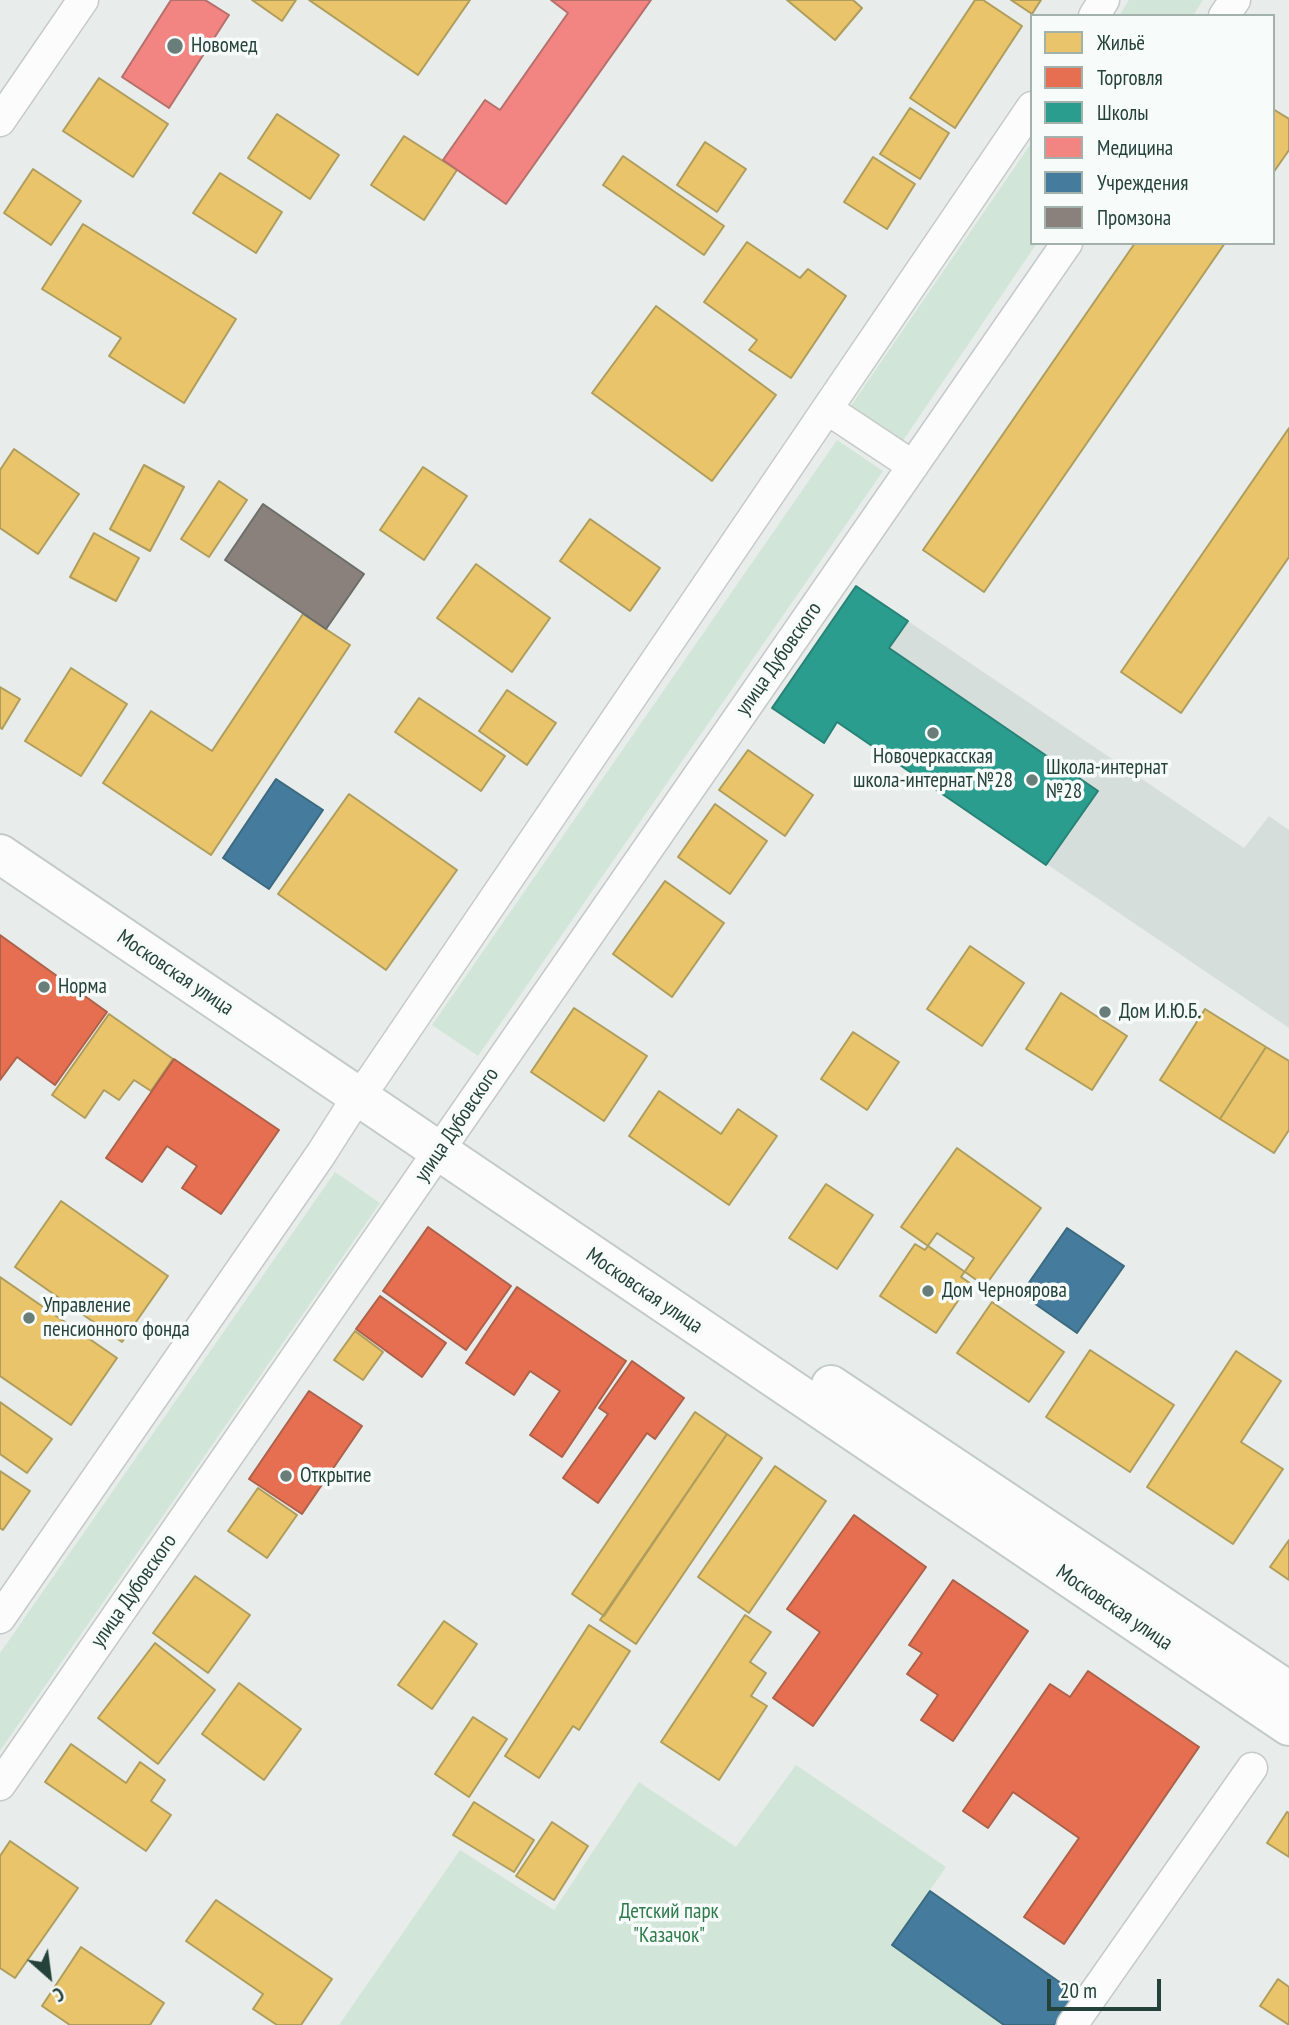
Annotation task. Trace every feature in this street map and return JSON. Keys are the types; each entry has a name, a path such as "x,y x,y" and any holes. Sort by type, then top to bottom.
{"main road":[{"name":"Московская улица","path":"0,828 365,1087 1289,1726"},
{"name":"Московская улица","path":"0,855 365,1087"},
{"name":"Московская улица","path":"446,1142 1289,1691"}],"street":[{"path":"0,121 83,0"},
{"path":"0,1618 321,1154 1030,110"},
{"name":"улица Дубовского","path":"0,1785 1066,245"},
{"path":"827,409 913,466"},
{"path":"1072,2025 1252,1768"}],"shaded area":[{"name":"Школа-интернат №28","path":"856,586 1244,848 1269,816 1289,830 1289,1028 838,723 824,743 772,708"}],"green space":[{"path":"1129,0 1203,0 1194,14 1120,14"},
{"path":"1030,145 1030,245 1036,245 900,445 848,410"},
{"path":"837,440 883,471 478,1056 432,1025"},
{"path":"335,1172 380,1203 0,1751 0,1653"},
{"name":"Детский парк \"Казачок\"","path":"796,1765 946,1867 892,1945 1004,2025 339,2025 460,1850 554,1910 639,1782 736,1847"}],"building: Жильё":[{"path":"252,0 296,0 282,21"},
{"path":"309,0 470,0 418,75"},
{"path":"787,0 853,0 862,8 835,40"},
{"path":"975,0 983,0 1022,26 955,128 910,98"},
{"path":"1011,0 1041,0 1032,14"},
{"path":"99,78 168,124 133,177 63,131"},
{"path":"910,108 949,133 920,179 880,154"},
{"path":"1275,110 1289,119 1289,150 1275,170"},
{"path":"277,114 339,155 310,199 248,158"},
{"path":"404,136 457,170 424,220 371,185"},
{"path":"705,142 746,169 717,212 677,185"},
{"path":"623,156 724,226 704,255 603,185"},
{"path":"873,157 915,184 887,229 844,202"},
{"path":"33,169 81,201 51,245 4,213"},
{"path":"220,173 282,212 256,253 193,213"},
{"path":"83,224 236,319 184,403 109,356 121,338 42,289"},
{"path":"747,242 800,278 808,269 846,296 791,378 749,350 757,340 704,302"},
{"path":"1134,245 1224,245 984,592 923,550"},
{"path":"656,306 776,395 712,481 592,393"},
{"path":"1289,428 1289,557 1181,713 1121,672"},
{"path":"14,449 79,494 38,554 0,528 0,470"},
{"path":"144,465 184,487 150,551 110,529"},
{"path":"423,467 467,496 424,560 380,530"},
{"path":"219,481 247,500 209,557 181,539"},
{"path":"590,519 660,568 630,611 560,561"},
{"path":"94,533 139,558 116,601 70,577"},
{"path":"476,564 550,618 512,672 437,618"},
{"path":"303,614 350,645 211,855 103,783 151,711 212,751"},
{"path":"71,668 127,704 81,776 25,741"},
{"path":"0,687 20,699 2,729 0,727"},
{"path":"507,690 556,723 527,765 479,731"},
{"path":"419,698 505,756 481,791 395,732"},
{"path":"748,750 813,795 785,836 719,790"},
{"path":"349,794 457,870 386,970 278,894"},
{"path":"715,804 767,841 730,894 678,857"},
{"path":"665,881 724,923 672,997 613,954"},
{"path":"970,946 1024,983 982,1046 927,1009"},
{"path":"1061,993 1127,1036 1092,1090 1026,1049"},
{"path":"574,1008 647,1056 604,1121 531,1072"},
{"path":"1205,1009 1266,1047 1220,1119 1160,1080"},
{"path":"109,1014 173,1059 151,1091 134,1080 119,1100 104,1090 85,1118 52,1095"},
{"path":"853,1032 899,1062 867,1110 821,1079"},
{"path":"1266,1047 1289,1061 1289,1130 1274,1153 1220,1119"},
{"path":"659,1091 721,1134 738,1109 777,1136 729,1205 629,1136"},
{"path":"957,1148 1041,1208 985,1286 901,1227"},
{"path":"826,1184 873,1215 837,1269 789,1238"},
{"path":"61,1201 168,1276 122,1342 15,1267"},
{"path":"937,1233 974,1258 961,1277 970,1283 936,1333 880,1296 915,1244 925,1250"},
{"name":"Управление пенсионного фонда","path":"0,1277 117,1358 71,1425 0,1376"},
{"path":"992,1302 1064,1352 1029,1402 957,1353"},
{"path":"355,1331 383,1352 363,1380 334,1360"},
{"path":"1090,1350 1174,1405 1130,1472 1046,1417"},
{"path":"1236,1351 1281,1381 1241,1442 1283,1469 1233,1544 1147,1487"},
{"path":"0,1402 52,1439 27,1473 0,1454"},
{"path":"695,1412 727,1434 604,1616 572,1594"},
{"path":"727,1434 762,1458 636,1644 600,1620"},
{"path":"775,1466 826,1501 749,1613 698,1577"},
{"path":"0,1471 30,1491 3,1530 0,1528"},
{"path":"258,1488 297,1515 267,1558 228,1531"},
{"path":"1289,1540 1289,1580 1270,1567"},
{"path":"195,1576 250,1615 208,1673 153,1633"},
{"path":"745,1615 771,1632 750,1662 766,1673 751,1696 767,1706 719,1780 661,1742"},
{"path":"444,1621 477,1644 432,1709 398,1685"},
{"path":"589,1625 630,1651 579,1730 573,1726 539,1778 505,1756"},
{"path":"155,1643 215,1690 158,1764 98,1718"},
{"path":"239,1683 301,1729 264,1780 202,1734"},
{"path":"473,1717 507,1739 469,1797 435,1774"},
{"path":"71,1744 126,1783 140,1762 165,1780 151,1801 171,1815 146,1851 45,1782"},
{"path":"474,1802 534,1840 514,1872 453,1835"},
{"path":"1287,1812 1289,1813 1289,1857 1267,1843"},
{"path":"552,1822 588,1846 554,1900 516,1876"},
{"path":"10,1841 78,1888 15,1978 0,1968 0,1856"},
{"path":"216,1900 332,1979 301,2025 277,2025 253,2009 263,1994 186,1941"},
{"path":"81,1947 164,2003 150,2025 70,2025 42,2006"},
{"path":"1278,1979 1289,1987 1289,2025 1260,2006"}],"building: Торговля":[{"path":"0,935 107,1012 55,1085 17,1057 0,1080"},
{"path":"174,1059 279,1130 221,1214 182,1188 197,1166 167,1146 142,1182 106,1158"},
{"path":"428,1227 511,1286 466,1350 383,1291"},
{"path":"517,1287 626,1361 562,1457 530,1435 560,1391 530,1371 514,1395 466,1363"},
{"path":"380,1296 446,1343 422,1377 356,1329"},
{"path":"632,1361 684,1398 655,1439 647,1433 598,1503 563,1478 608,1414 599,1408"},
{"path":"309,1391 362,1426 302,1514 249,1479"},
{"path":"854,1515 926,1567 813,1726 773,1698 820,1632 787,1609"},
{"path":"953,1580 1028,1631 953,1741 921,1720 938,1695 907,1674 922,1653 909,1645"},
{"path":"1088,1671 1199,1747 1064,1944 1024,1917 1079,1838 1013,1792 988,1828 963,1811 1050,1684 1070,1697"}],"building: Школы":[{"name":"Новочеркасская школа-интернат №28","path":"856,586 908,621 889,648 1098,791 1046,865 837,722 824,743 772,708"}],"building: Медицина":[{"name":"Новомед","path":"171,0 205,0 229,15 169,108 122,77"},
{"path":"551,0 651,0 506,204 443,160 485,100 500,110 568,13"}],"building: Учреждения":[{"path":"276,779 323,810 269,889 223,858"},
{"path":"1067,1228 1124,1266 1077,1333 1021,1294"},
{"path":"930,1891 1075,1993 1054,2025 1004,2025 892,1945"}],"building: Промзона":[{"path":"263,504 364,574 326,629 225,560"}],"place":[{"name":"Новомед","path":"175,46"},
{"name":"Новочеркасская школа-интернат №28","path":"933,733"},
{"name":"Школа-интернат №28","path":"1032,780"},
{"name":"Норма","path":"44,987"},
{"name":"Дом И.Ю.Б.","path":"1105,1012"},
{"name":"Дом Черноярова","path":"928,1291"},
{"name":"Управление пенсионного фонда","path":"29,1318"},
{"name":"Открытие","path":"286,1476"}]}
